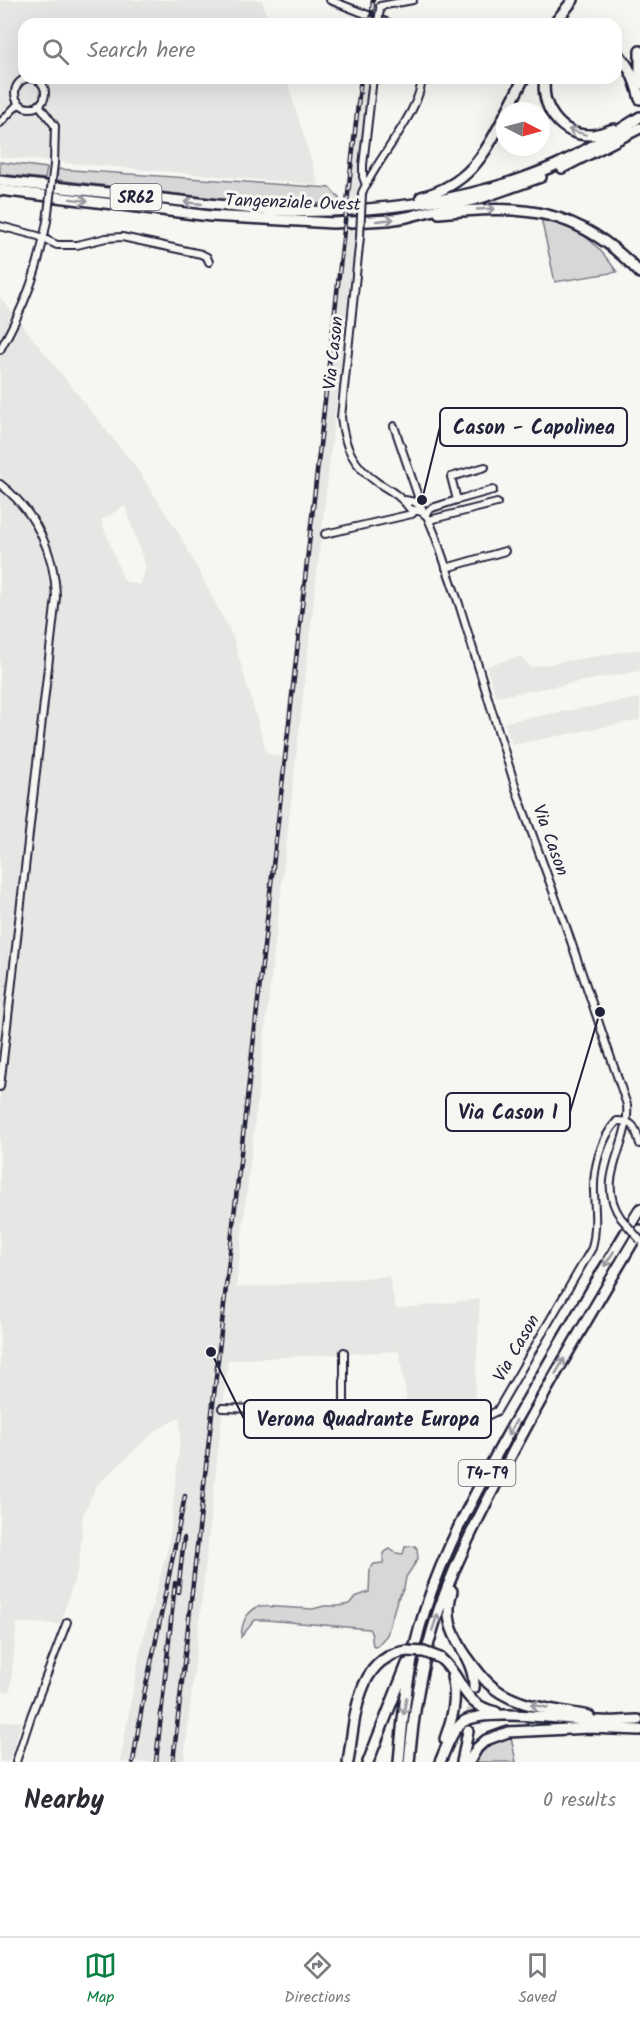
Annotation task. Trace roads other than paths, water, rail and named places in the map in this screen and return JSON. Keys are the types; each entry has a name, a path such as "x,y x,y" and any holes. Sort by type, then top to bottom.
{"highway":[{"path":"559,18 573,0"},
{"path":"640,51 640,84"},
{"path":"622,59 635,78 640,99"},
{"name":"Tangenziale Ovest","path":"512,102 521,84"},
{"path":"545,84 544,95 552,115 575,133 590,135 638,122"},
{"name":"Tangenziale Ovest","path":"0,181 272,211 303,212 404,206 448,198 534,174 638,122"},
{"name":"Tangenziale Ovest","path":"0,190 270,221 333,224 388,220 480,198 527,183 575,162 638,122"},
{"name":"Tangenziale Ovest","path":"387,207 437,192 463,178 486,151 496,132"},
{"path":"407,217 481,209 514,209 541,213 564,220 593,234 619,253 640,273"},
{"name":"T4-T9","path":"368,1762 402,1680 445,1557 494,1460 580,1306 640,1209"},
{"name":"T4-T9","path":"409,1762 415,1703 428,1645 441,1605 465,1548 488,1498 555,1374 640,1230"},
{"name":"T4-T9","path":"465,1548 448,1606 451,1630 473,1673 474,1688"},
{"name":"T4-T9","path":"399,1762 408,1686 424,1612"},
{"name":"T4-T9","path":"462,1650 486,1681 514,1700 640,1725"},
{"path":"347,1762 361,1692 370,1672 387,1657 407,1651 424,1652 444,1662 465,1694 478,1706 519,1716"},
{"path":"440,1762 455,1704 455,1688 444,1662"},
{"path":"440,1762 457,1729 468,1720 483,1716 519,1716 640,1725"},
{"path":"469,1762 482,1743 502,1733 640,1725"},
{"path":"462,1762 468,1731"}],"street":[{"path":"330,0 376,18"},
{"path":"381,5 413,0"},
{"path":"19,84 15,96 19,103 29,108 39,105 44,97 44,89 40,84"},
{"path":"366,185 363,165 372,84"},
{"name":"Via Cason","path":"421,84 418,97 362,193 360,237 341,417 343,437 348,449 366,474 404,500 410,509 422,514"},
{"path":"0,123 19,103"},
{"path":"0,350 24,306 37,270 47,221 54,164 55,126 39,105"},
{"path":"0,226 64,246 116,237 131,238 201,254 209,262"},
{"name":"Via Cason","path":"394,426 418,493 422,514"},
{"path":"457,500 451,477 485,467"},
{"path":"0,484 22,505 37,526 51,561 56,597 0,1088"},
{"path":"404,500 415,489"},
{"name":"Via Cason","path":"415,489 414,502 422,514 446,568 518,795 627,1105 628,1121 610,1178 610,1189 613,1202 621,1218 640,1240"},
{"path":"422,514 432,508 493,490"},
{"name":"Via Cason","path":"404,500 414,502"},
{"path":"324,534 412,514 497,503"},
{"path":"446,568 505,551"},
{"name":"Via Cason","path":"222,1408 489,1415 497,1411 592,1248 597,1220 594,1190 600,1153 610,1128 616,1121 628,1121 634,1126 640,1144"},
{"path":"344,1352 344,1411"},
{"path":"16,1762 67,1622"}],"tunnel":[{"path":"468,1731 474,1695"}],"railway":[{"path":"372,18 373,0"},
{"path":"173,1762 360,84"},
{"path":"133,1762 144,1694 185,1496"},
{"path":"178,1592 184,1538"},
{"path":"156,1762 175,1583"}],"place":[{"name":"Cason - Capolinea","path":"422,500"},
{"name":"Via Cason I","path":"600,1012"},
{"name":"Verona Quadrante Europa","path":"211,1352"}]}
